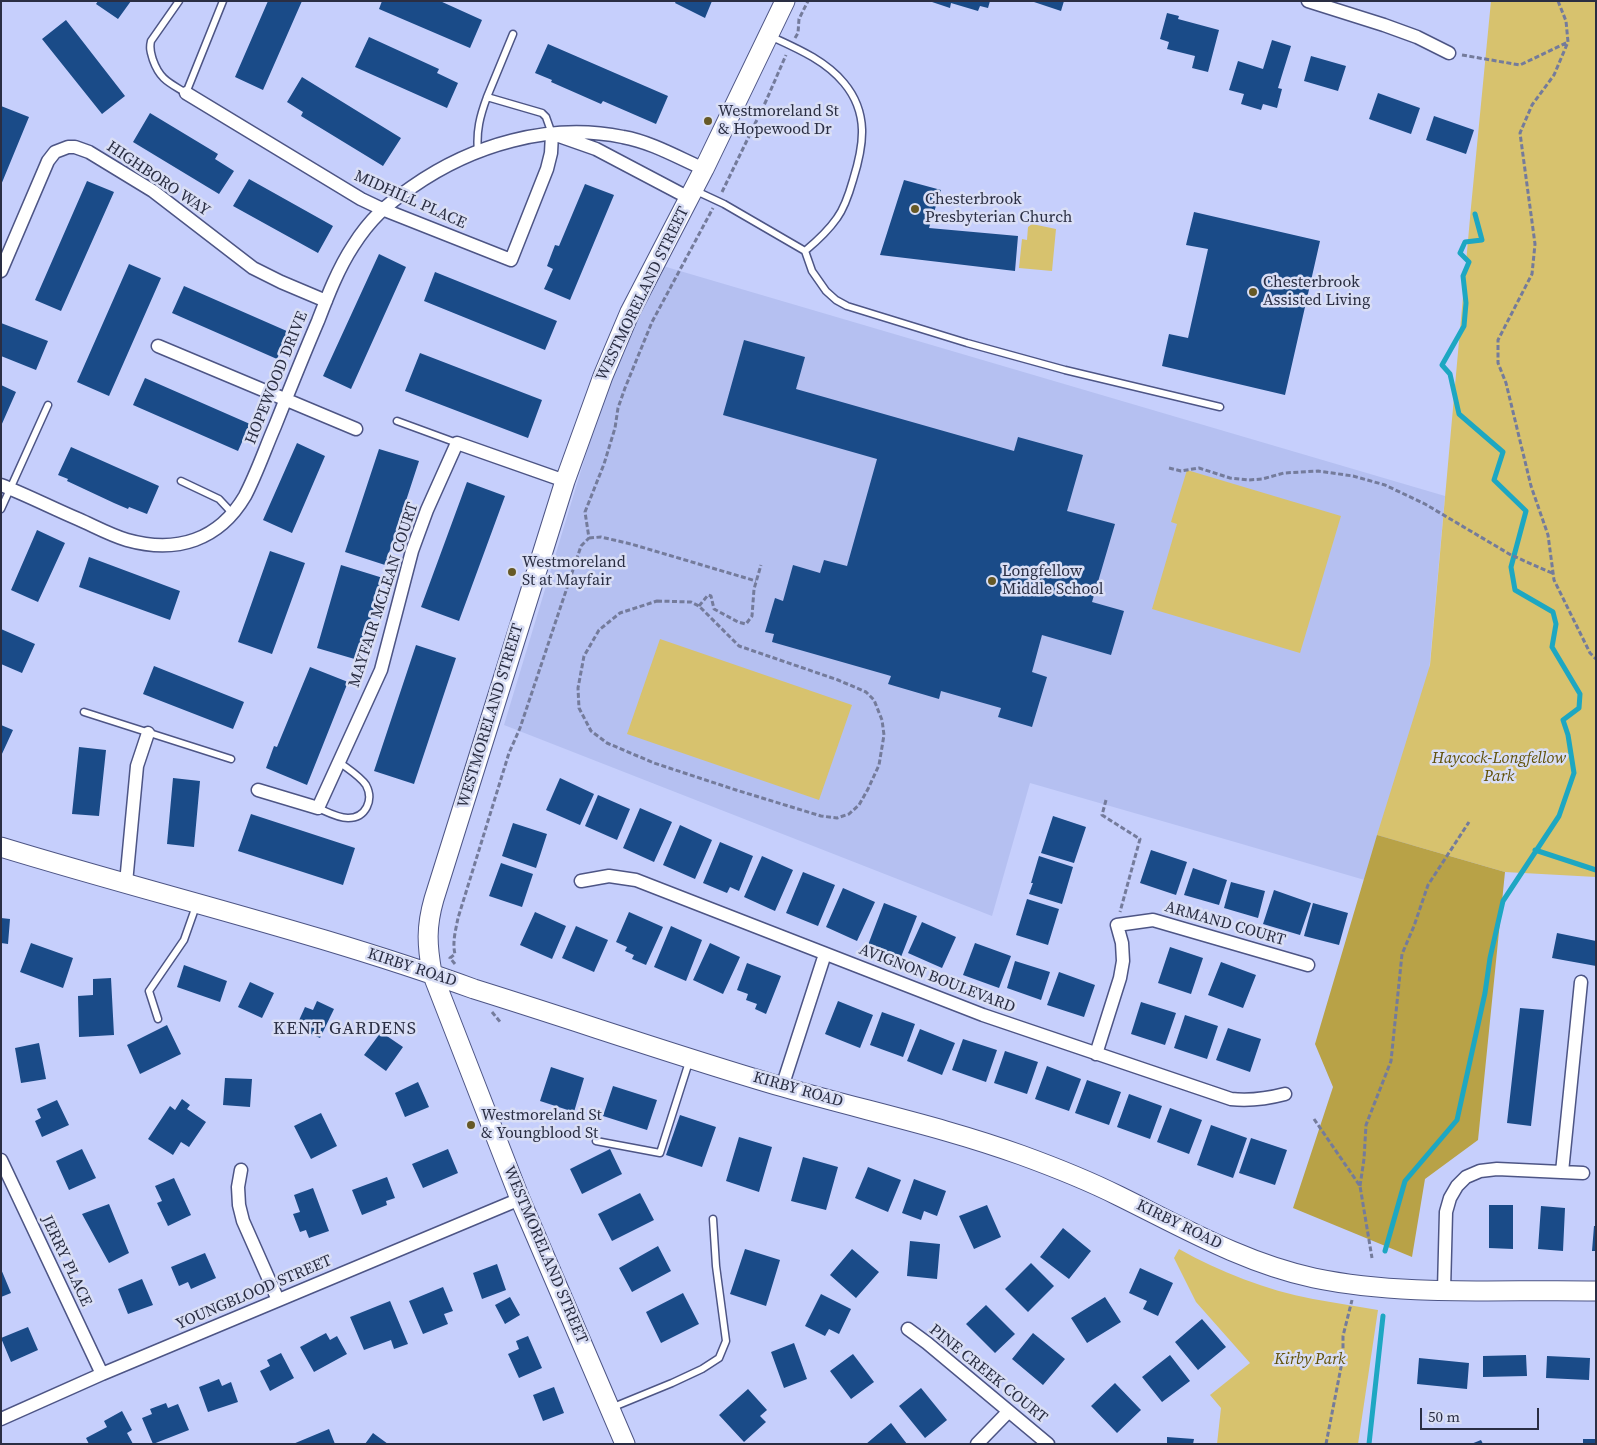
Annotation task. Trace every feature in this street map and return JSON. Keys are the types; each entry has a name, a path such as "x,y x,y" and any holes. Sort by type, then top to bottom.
{"main road":[{"name":"WESTMORELAND STREET","path":"625,1444 520,1199 432,973 428,930 434,899 565,481 589,411 619,337 704,169 785,1"},
{"name":"KIRBY ROAD","path":"1,847 197,902 432,973 474,989 782,1087 960,1135 1018,1154 1068,1173 1233,1252 1272,1267 1355,1286 1444,1290 1596,1291"}],"street":[{"path":"1308,1 1384,24 1417,37 1449,53"},
{"name":"MIDHILL PLACE","path":"186,93 344,190 382,209 511,260 547,169 552,134"},
{"name":"HOPEWOOD DRIVE","path":"6,486 127,540 152,545 179,544 198,539 220,527 233,514 245,496 341,268 366,226 382,209 436,171 478,152 518,139 552,134 583,132 623,137 651,145 704,169"},
{"name":"HOPEWOOD DRIVE","path":"552,134 596,149 691,194"},
{"name":"HIGHBORO WAY","path":"1,271 48,160 58,150 75,147 92,154 153,191 253,268 275,280 326,301"},
{"path":"158,346 356,429"},
{"path":"457,443 565,481"},
{"name":"MAYFAIR MCLEAN COURT","path":"318,808 381,670 412,551 427,510 457,443"},
{"path":"126,883 137,766 148,733"},
{"path":"258,790 318,808"},
{"name":"AVIGNON BOULEVARD","path":"581,881 609,876 636,880 982,1015 1231,1099 1250,1101 1285,1094"},
{"name":"ARMAND COURT","path":"1117,925 1153,920 1308,965"},
{"path":"1096,1054 1120,978 1123,961 1122,943 1117,925"},
{"path":"782,1087 825,954"},
{"path":"1562,1172 1581,982"},
{"name":"JERRY PLACE","path":"1,1160 102,1374"},
{"path":"1444,1290 1446,1212 1450,1198 1457,1186 1466,1177 1497,1169 1583,1172"},
{"path":"241,1170 238,1187 239,1205 243,1221 278,1300"},
{"name":"YOUNGBLOOD STREET","path":"1,1419 102,1374 520,1199"},
{"name":"PINE CREEK COURT","path":"908,1329 1048,1444"},
{"path":"978,1444 1008,1412"}],"lane":[{"name":"MIDHILL PLACE","path":"179,1 151,41 150,49 156,70 162,77 186,93"},
{"path":"186,93 223,1"},
{"path":"478,152 477,129 481,113 513,34"},
{"path":"768,36 821,62 843,82 856,103 860,114 863,135 859,159 846,203 828,230 805,251"},
{"path":"487,97 542,113 546,117 552,134"},
{"path":"691,194 717,201 805,251 812,271 826,291 841,303 858,310 1066,370 1220,406"},
{"path":"1,509 6,486 48,405"},
{"path":"397,421 457,443"},
{"path":"181,482 212,494 233,514"},
{"path":"84,712 231,758"},
{"path":"318,808 346,818 356,817 369,804 369,794 365,784 339,762"},
{"path":"158,1020 149,991 184,940 197,902"},
{"path":"596,1140 660,1153 691,1058"},
{"path":"610,1408 672,1383 702,1369 719,1358 726,1341 716,1266 713,1219"}],"path":[{"path":"589,538 585,512 604,464 618,408 628,380 652,322 717,201 798,33 799,19 808,1"},
{"path":"1558,1 1566,21 1568,42 1554,75 1532,105 1520,134 1535,244 1532,274 1498,340 1498,363 1506,383 1531,486 1548,535 1552,574 1590,653 1596,659"},
{"path":"1449,53 1520,65 1568,42"},
{"path":"1169,468 1181,471 1199,468 1230,478 1248,480 1262,479 1284,473 1318,471 1385,485 1425,504 1512,555 1552,574"},
{"path":"456,966 450,958 455,954 453,948 458,918 509,753 560,612 580,546 589,538 600,537 631,544 756,581"},
{"path":"699,606 708,595 711,596 714,609 738,622 746,624 752,616 754,589 761,565"},
{"path":"657,601 691,602 699,606 740,646 838,680 866,692 874,700 882,720 884,735 879,765 858,806 849,814 837,818 821,816 736,790 654,763 607,743 591,731 579,708 578,688 584,656 599,630 620,614 657,601"},
{"path":"1106,800 1102,815 1140,839 1117,925"},
{"path":"1372,1258 1360,1186 1366,1124 1391,1061 1402,954 1428,885 1469,822"},
{"path":"490,1010 501,1023"},
{"path":"1314,1119 1360,1186"},
{"path":"1326,1444 1343,1357 1343,1336 1355,1286"}],"shaded area":[{"name":"Longfellow Middle School","path":"663,266 1445,496 1409,893 1030,783 992,916 504,725 612,368"},
{"path":"1377,835 1505,872 1478,1140 1425,1179 1412,1257 1293,1208 1333,1087 1315,1044"}],"green space":[{"name":"Haycock-Longfellow Park","path":"1491,1 1596,1 1596,877 1505,872 1377,835 1430,665"},
{"path":"1032,224 1056,229 1052,271 1019,268 1022,239 1027,240 1028,227"},
{"path":"1187,470 1341,516 1300,653 1152,609 1177,524 1171,522"},
{"path":"660,639 852,705 819,800 627,734"},
{"name":"Kirby Park","path":"1179,1249 1227,1273 1278,1291 1378,1310 1358,1444 1217,1444 1221,1408 1210,1395 1250,1363 1196,1302 1174,1258"}],"building":[{"path":"98,1 131,1 118,19 96,4"},
{"path":"268,1 302,1 263,90 235,77"},
{"path":"382,1 440,1 482,20 470,48 379,9"},
{"path":"676,1 712,1 705,18 675,3"},
{"path":"990,1 988,8 980,6 978,11 951,3 950,8 932,2"},
{"path":"1031,1 1064,1 1061,11"},
{"path":"1167,13 1179,16 1178,19 1219,30 1208,72 1192,68 1195,56 1167,49 1169,42 1160,39"},
{"path":"66,20 125,96 102,114 42,39"},
{"path":"369,37 439,69 437,73 458,83 447,108 355,67"},
{"path":"1272,40 1291,46 1278,88 1282,89 1277,108 1263,104 1261,110 1241,104 1244,94 1229,90 1238,61 1263,69"},
{"path":"548,44 668,96 656,124 603,101 601,104 535,73"},
{"path":"1311,56 1346,66 1338,91 1304,81"},
{"path":"302,77 401,138 383,166 301,116 303,112 287,102"},
{"path":"1378,93 1420,108 1411,134 1369,119"},
{"path":"1,106 29,117 1,185"},
{"path":"150,113 218,154 215,159 234,171 219,194 133,142"},
{"path":"1434,116 1474,130 1466,154 1426,140"},
{"path":"249,179 333,226 318,253 233,206"},
{"name":"Chesterbrook Presbyterian Church","path":"904,180 941,190 929,228 1018,236 1015,271 880,255"},
{"path":"87,181 114,192 61,311 35,300"},
{"path":"585,184 614,195 570,300 544,289 553,269 547,266 555,245 559,246"},
{"name":"Chesterbrook Assisted Living","path":"1194,212 1320,241 1285,395 1162,366 1169,334 1188,338 1208,249 1186,245"},
{"path":"379,254 406,267 351,389 323,376"},
{"path":"129,264 161,278 109,396 77,382"},
{"path":"435,272 557,321 545,350 424,301"},
{"path":"184,286 289,332 277,359 172,313"},
{"path":"1,323 48,341 36,370 1,356"},
{"path":"744,340 805,357 796,389 1014,451 1018,437 1083,455 1067,511 1115,524 1092,602 1124,611 1111,655 1042,635 1032,672 1047,677 1032,727 998,717 1001,708 941,691 939,699 888,684 891,676 772,642 774,634 765,632 775,598 783,601 793,565 820,573 824,560 847,566 877,459 723,415"},
{"path":"420,353 542,400 528,438 405,391"},
{"path":"145,378 250,424 238,451 133,405"},
{"path":"1,385 16,392 1,426"},
{"path":"297,443 325,456 292,533 263,520"},
{"path":"71,447 159,486 147,514 114,503 58,475"},
{"path":"379,449 419,461 385,565 345,552"},
{"path":"467,482 505,496 459,621 421,607"},
{"path":"37,530 65,543 38,602 11,590"},
{"path":"270,551 305,563 272,654 238,642"},
{"path":"89,557 180,591 170,620 79,587"},
{"path":"341,565 383,578 358,660 317,648"},
{"path":"1,629 35,644 22,673 1,664"},
{"path":"416,645 456,658 414,784 374,771"},
{"path":"154,666 244,702 233,729 143,694"},
{"path":"310,667 348,682 307,785 266,768 274,746 277,747"},
{"path":"1,725 13,730 1,756"},
{"path":"79,747 106,750 99,816 72,814"},
{"path":"173,778 200,781 194,847 167,844"},
{"path":"560,778 594,794 580,825 546,810"},
{"path":"598,795 630,809 617,840 585,826"},
{"path":"640,808 672,822 654,862 623,848"},
{"path":"251,814 355,848 343,885 238,851"},
{"path":"1053,816 1086,827 1074,863 1041,853"},
{"path":"513,823 547,834 536,868 502,856"},
{"path":"680,825 712,840 695,879 663,865"},
{"path":"720,842 753,856 739,891 730,887 727,893 703,883"},
{"path":"1151,850 1187,862 1176,895 1140,883"},
{"path":"762,856 793,870 775,911 744,897"},
{"path":"1039,856 1073,867 1062,904 1029,894"},
{"path":"501,863 533,874 522,907 489,896"},
{"path":"1193,868 1227,880 1219,905 1184,895"},
{"path":"803,872 835,885 818,926 786,913"},
{"path":"1231,882 1265,891 1258,918 1224,908"},
{"path":"843,888 875,902 857,941 826,927"},
{"path":"1274,890 1311,903 1300,935 1263,924"},
{"path":"1027,899 1059,909 1048,945 1016,935"},
{"path":"884,903 917,916 901,957 868,945"},
{"path":"1313,903 1348,913 1339,945 1304,936"},
{"path":"535,912 566,926 552,959 520,945"},
{"path":"629,912 663,927 646,965 632,959 634,955 625,951 627,947 616,942"},
{"path":"1,918 10,919 8,944 1,943"},
{"path":"922,922 956,937 942,968 908,953"},
{"path":"576,926 608,940 594,972 562,958"},
{"path":"671,926 702,940 686,981 654,967"},
{"path":"1557,933 1596,941 1596,966 1552,958"},
{"path":"31,943 73,958 63,988 20,972"},
{"path":"710,943 740,957 723,994 693,980"},
{"path":"975,943 1011,956 999,988 963,975"},
{"path":"1170,947 1203,958 1191,994 1158,983"},
{"path":"1015,961 1050,972 1041,1000 1007,988"},
{"path":"1221,962 1256,975 1243,1008 1208,995"},
{"path":"747,963 781,976 766,1014 755,1009 757,1004 746,1000 748,994 737,990"},
{"path":"184,965 227,981 220,1002 177,987"},
{"path":"1059,972 1095,985 1084,1017 1047,1005"},
{"path":"111,978 114,1035 79,1037 78,996 93,995 93,979"},
{"path":"250,982 274,993 262,1018 238,1007"},
{"path":"317,1001 334,1009 320,1038 296,1027 305,1007 313,1010"},
{"path":"838,1001 873,1015 860,1048 825,1034"},
{"path":"1141,1002 1176,1013 1165,1045 1131,1034"},
{"path":"1520,1008 1544,1010 1531,1126 1507,1123"},
{"path":"882,1012 915,1024 903,1057 870,1045"},
{"path":"1185,1015 1218,1026 1207,1059 1174,1048"},
{"path":"167,1025 181,1054 140,1074 127,1045"},
{"path":"1228,1028 1261,1039 1250,1072 1216,1060"},
{"path":"920,1029 955,1043 942,1075 907,1061"},
{"path":"381,1032 403,1047 386,1071 364,1055"},
{"path":"963,1039 997,1050 986,1082 952,1070"},
{"path":"39,1043 46,1079 21,1083 15,1048"},
{"path":"1005,1051 1038,1062 1027,1094 994,1083"},
{"path":"1047,1066 1081,1079 1069,1111 1035,1099"},
{"path":"551,1067 584,1078 574,1112 540,1101"},
{"path":"225,1078 252,1079 250,1107 223,1105"},
{"path":"1087,1080 1121,1092 1109,1125 1075,1113"},
{"path":"418,1082 429,1107 405,1117 395,1093"},
{"path":"613,1086 657,1100 647,1130 603,1116"},
{"path":"1129,1094 1162,1106 1150,1139 1117,1127"},
{"path":"182,1099 190,1105 187,1109 206,1122 189,1147 181,1142 173,1155 148,1139 170,1106 175,1110"},
{"path":"57,1100 69,1125 42,1137 35,1121 41,1118 37,1109"},
{"path":"1170,1108 1202,1120 1189,1154 1157,1142"},
{"path":"321,1113 337,1146 311,1159 294,1126"},
{"path":"680,1115 716,1127 702,1167 666,1155"},
{"path":"1211,1125 1247,1138 1233,1178 1197,1165"},
{"path":"739,1137 772,1147 759,1192 726,1181"},
{"path":"1251,1138 1287,1150 1275,1185 1239,1173"},
{"path":"82,1149 96,1178 69,1190 56,1161"},
{"path":"448,1149 458,1173 423,1188 412,1164"},
{"path":"610,1149 622,1174 582,1194 570,1169"},
{"path":"803,1157 838,1167 826,1210 791,1201"},
{"path":"868,1167 901,1180 888,1212 855,1198"},
{"path":"387,1177 395,1198 386,1201 387,1205 362,1215 352,1190"},
{"path":"174,1178 191,1215 168,1226 157,1203 162,1201 155,1186"},
{"path":"914,1179 946,1191 937,1216 924,1211 921,1220 902,1213"},
{"path":"313,1188 329,1231 309,1238 306,1230 300,1232 293,1214 300,1212 294,1195"},
{"path":"640,1193 654,1220 612,1241 598,1214"},
{"path":"109,1204 129,1253 109,1263 82,1214"},
{"path":"987,1205 1001,1237 974,1249 959,1216"},
{"path":"1489,1205 1513,1205 1513,1249 1489,1248"},
{"path":"1541,1206 1565,1208 1563,1251 1538,1249"},
{"path":"1594,1226 1596,1226 1596,1251 1592,1251"},
{"path":"1063,1228 1091,1251 1069,1279 1040,1257"},
{"path":"910,1241 940,1244 937,1279 907,1276"},
{"path":"658,1246 671,1271 632,1292 619,1268"},
{"path":"745,1249 780,1260 766,1306 730,1294"},
{"path":"852,1249 879,1272 856,1298 830,1275"},
{"path":"205,1253 216,1278 191,1289 188,1282 179,1286 171,1267"},
{"path":"1031,1263 1054,1286 1028,1312 1005,1289"},
{"path":"497,1264 506,1290 482,1299 473,1273"},
{"path":"1140,1268 1173,1283 1158,1316 1143,1309 1147,1301 1129,1293"},
{"path":"1,1269 11,1293 1,1297"},
{"path":"142,1279 153,1305 128,1314 118,1289"},
{"path":"443,1287 453,1311 444,1314 448,1324 423,1334 409,1301"},
{"path":"683,1293 699,1324 661,1343 646,1312"},
{"path":"821,1294 851,1309 839,1334 829,1329 825,1336 805,1326"},
{"path":"510,1297 520,1315 505,1324 495,1305"},
{"path":"1105,1297 1121,1322 1087,1343 1071,1318"},
{"path":"390,1301 408,1344 394,1349 391,1340 364,1350 350,1317"},
{"path":"986,1305 1015,1334 995,1353 966,1324"},
{"path":"1202,1319 1226,1347 1198,1370 1175,1342"},
{"path":"28,1327 38,1350 11,1362 1,1338"},
{"path":"326,1333 330,1340 337,1336 347,1354 314,1372 300,1347"},
{"path":"1033,1333 1065,1359 1043,1385 1012,1359"},
{"path":"528,1336 542,1368 519,1378 508,1354 519,1349 516,1341"},
{"path":"794,1343 807,1379 784,1388 771,1352"},
{"path":"281,1353 294,1378 270,1391 260,1371 270,1366 267,1360"},
{"path":"853,1354 874,1382 851,1399 830,1371"},
{"path":"1170,1355 1190,1381 1162,1402 1142,1377"},
{"path":"1526,1355 1527,1376 1483,1377 1483,1356"},
{"path":"1547,1356 1590,1358 1589,1380 1546,1378"},
{"path":"1419,1358 1469,1363 1467,1389 1417,1384"},
{"path":"219,1379 222,1386 231,1382 238,1402 208,1412 199,1387"},
{"path":"1115,1383 1141,1410 1117,1433 1091,1406"},
{"path":"554,1387 564,1413 543,1421 533,1395"},
{"path":"921,1388 947,1420 925,1438 899,1406"},
{"path":"748,1389 767,1410 760,1416 766,1422 744,1442 719,1415"},
{"path":"166,1403 168,1408 178,1404 189,1430 153,1444 142,1418 152,1414 150,1409"},
{"path":"122,1411 132,1430 127,1433 133,1444 89,1444 86,1438 107,1427 104,1421"},
{"path":"891,1423 907,1444 866,1444"},
{"path":"329,1429 335,1444 293,1444"},
{"path":"373,1433 388,1444 365,1444"},
{"path":"1167,1437 1194,1439 1193,1444 1167,1444"},
{"path":"1583,1439 1596,1439 1596,1444 1583,1444"},
{"path":"1481,1440 1483,1444 1471,1444"}],"waterway":[{"path":"1385,1251 1405,1181 1457,1120 1503,901 1559,816 1574,773 1568,735 1563,720 1579,708 1580,694 1552,647 1556,624 1553,612 1515,590 1511,567 1526,511 1494,480 1503,452 1459,414 1450,374 1442,365 1464,326 1466,303 1463,276 1469,262 1460,253 1465,242 1482,240 1475,214"},
{"path":"1535,850 1596,870"},
{"path":"1369,1444 1383,1316"}],"place":[{"name":"Westmoreland St & Hopewood Dr","path":"708,121"},
{"name":"Chesterbrook Presbyterian Church","path":"915,209"},
{"name":"Chesterbrook Assisted Living","path":"1253,292"},
{"name":"Westmoreland St at Mayfair","path":"512,572"},
{"name":"Longfellow Middle School","path":"992,581"},
{"name":"Westmoreland St & Youngblood St","path":"471,1125"}],"district":[{"name":"KENT GARDENS","path":"345,1029"}]}
